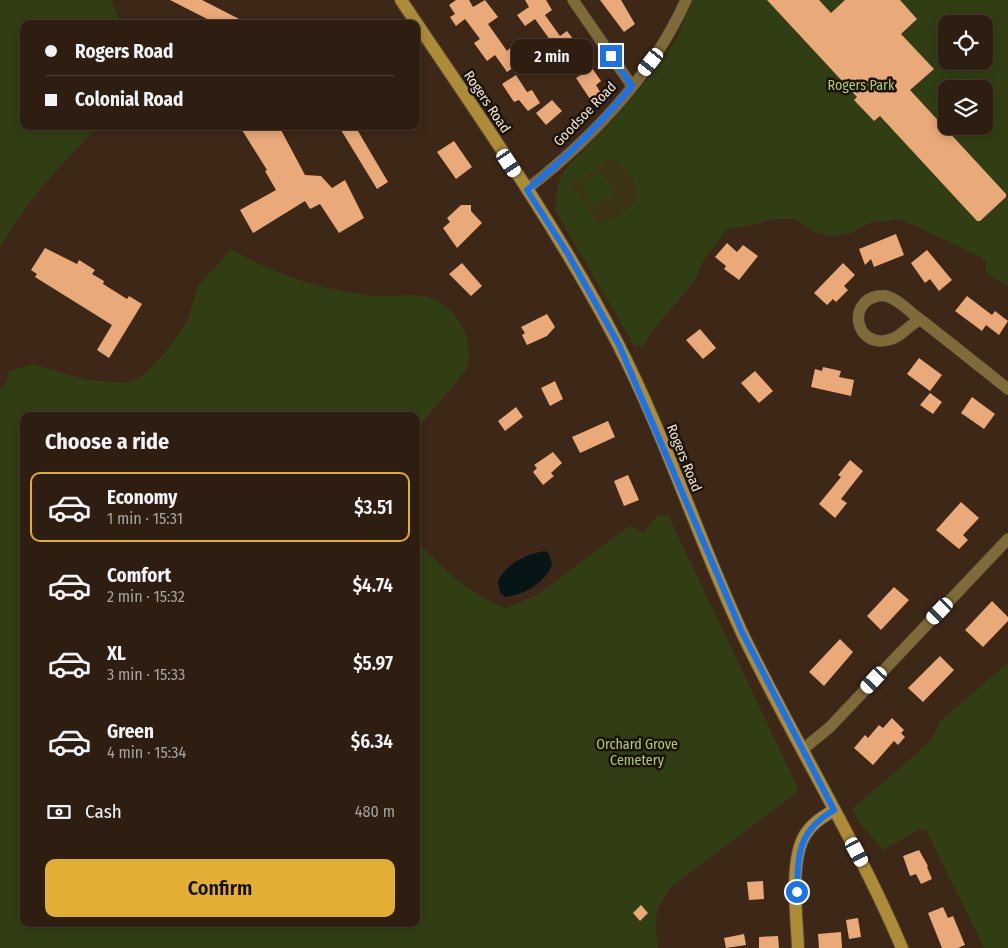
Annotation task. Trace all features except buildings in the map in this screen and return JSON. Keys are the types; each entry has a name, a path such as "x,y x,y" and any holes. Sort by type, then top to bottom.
{"main road":[{"name":"Rogers Road","path":"401,0 414,20"},
{"name":"Rogers Road","path":"420,29 568,254 619,345 742,632 802,750 864,865 902,948"},
{"path":"798,948 797,892 799,851 805,836 813,825 834,810"}],"street":[{"path":"573,0 632,86"},
{"name":"Goodsoe Road","path":"527,190 548,173 605,117 632,86 666,40 686,0"},
{"path":"920,320 894,338 880,341 865,335 861,331 858,321 859,310 864,302 881,296 893,299 920,320 1008,389"},
{"path":"802,750 830,727 1008,539"}],"green space":[{"path":"0,0 111,0 120,20 20,20 20,130 95,130 58,169 33,199 0,248"},
{"name":"Rogers Park","path":"692,0 1008,0 1008,286 986,272 986,263 981,257 900,219 870,223 851,233 831,236 814,232 795,219 773,219 758,224 727,229 705,258 694,282 649,335 645,346 637,345 635,347 555,210 558,183 565,169 613,120 652,74 677,39"},
{"name":"Orchard Grove Cemetery","path":"231,249 257,263 327,288 373,296 414,295 427,297 449,309 464,330 469,354 467,367 453,387 420,424 420,412 20,412 20,927 420,927 420,544 457,580 481,596 506,608 537,595 629,526 644,532 658,515 668,515 798,788 795,794 672,886 658,909 656,929 658,948 0,948 0,389 6,382 7,372 32,364 87,380 128,383 144,375 168,349 188,320 198,286"},
{"path":"1008,663 1008,948 984,948 926,830 919,830 883,850 862,826 852,809 932,740 940,721"}],"sand":[{"path":"614,159 620,162 628,170 635,185 637,197 621,215 610,221 599,223 594,220 578,192 572,190 575,178 581,179 608,160","holes":["599,171 616,192 593,208 582,190 584,182"]}],"shaded area":[{"path":"545,551 549,554 552,565 539,583 526,591 512,596 505,597 500,593 498,581 511,565 524,557"}],"route":[{"path":"611,56 632,86 605,117 548,173 527,190 568,254 619,345 742,632 834,810 821,817 805,836 799,851 797,892"}]}
